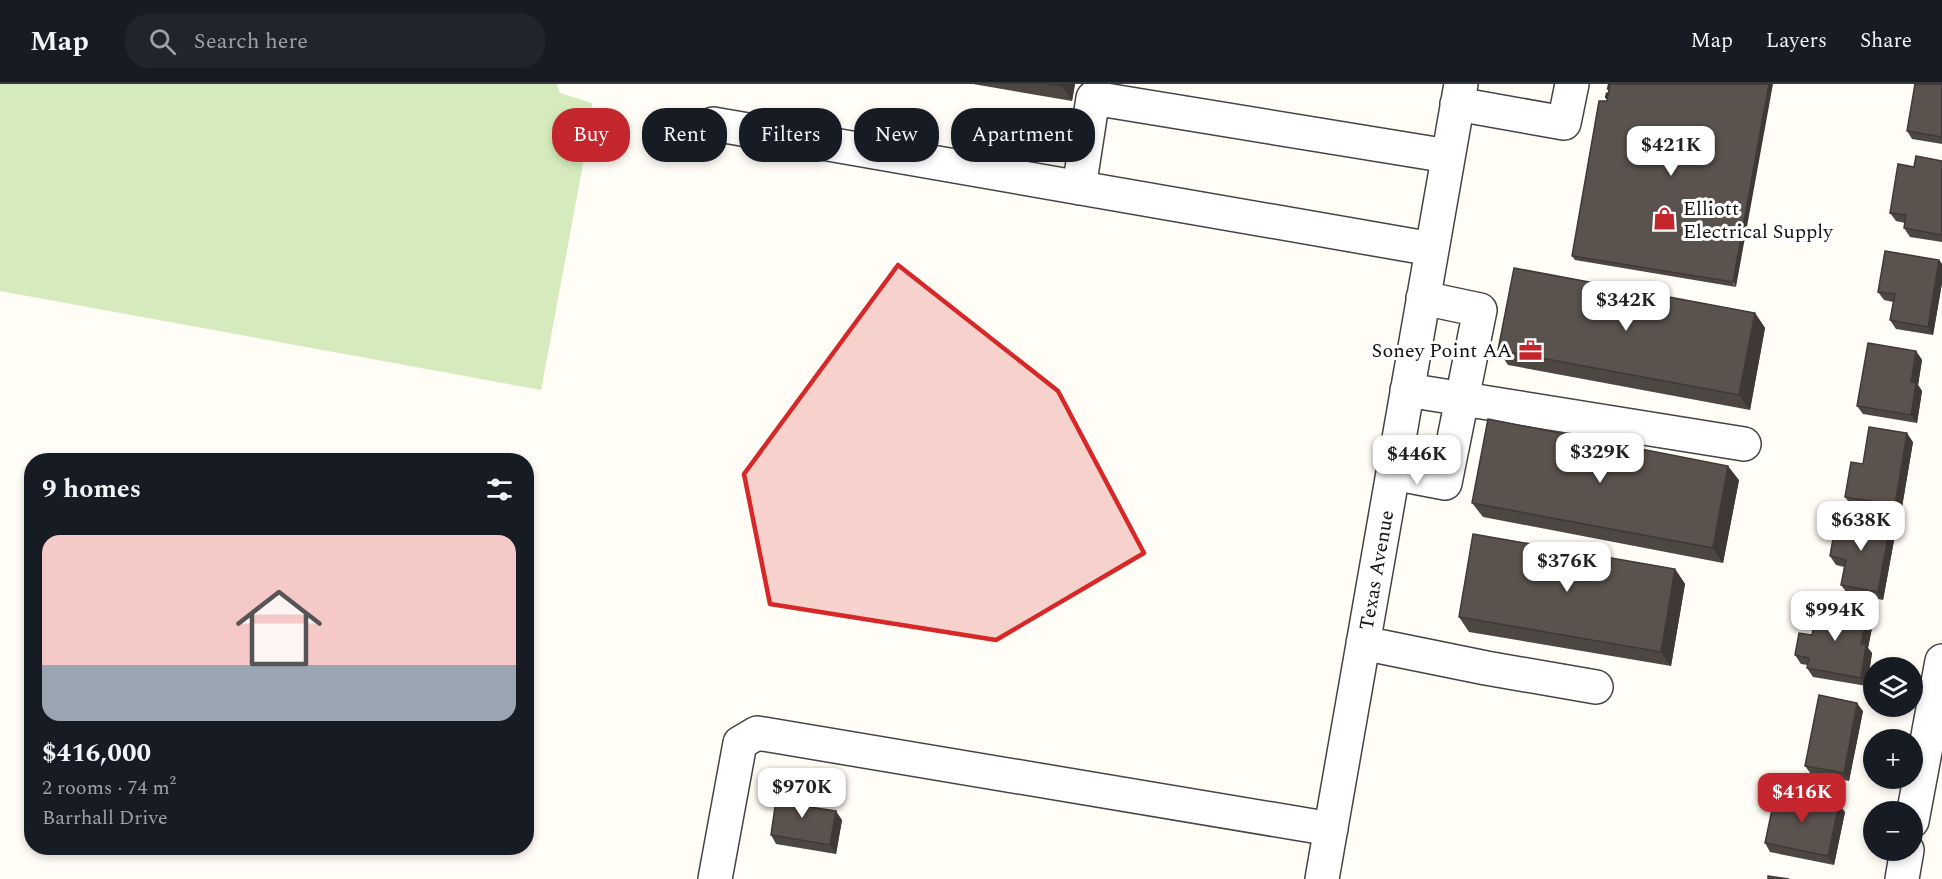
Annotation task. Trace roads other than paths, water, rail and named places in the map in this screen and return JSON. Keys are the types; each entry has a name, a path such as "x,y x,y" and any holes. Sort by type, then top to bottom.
{"street":[{"path":"1459,94 1564,123 1572,84"},
{"name":"Texas Avenue","path":"1322,879 1459,94"},
{"path":"1079,188 1093,99 1448,156"},
{"path":"727,126 1432,249"},
{"path":"1393,473 1445,483 1480,310 1423,298"},
{"path":"1407,390 1744,444"},
{"path":"1363,643 1596,687"},
{"path":"1916,801 1942,661"},
{"path":"715,879 740,743 757,733 1331,829"},
{"path":"1902,879 1905,861"}],"place":[{"name":"Elliott Electrical Supply","path":"1665,219"},
{"name":"Soney Point AA","path":"1530,350"}]}
